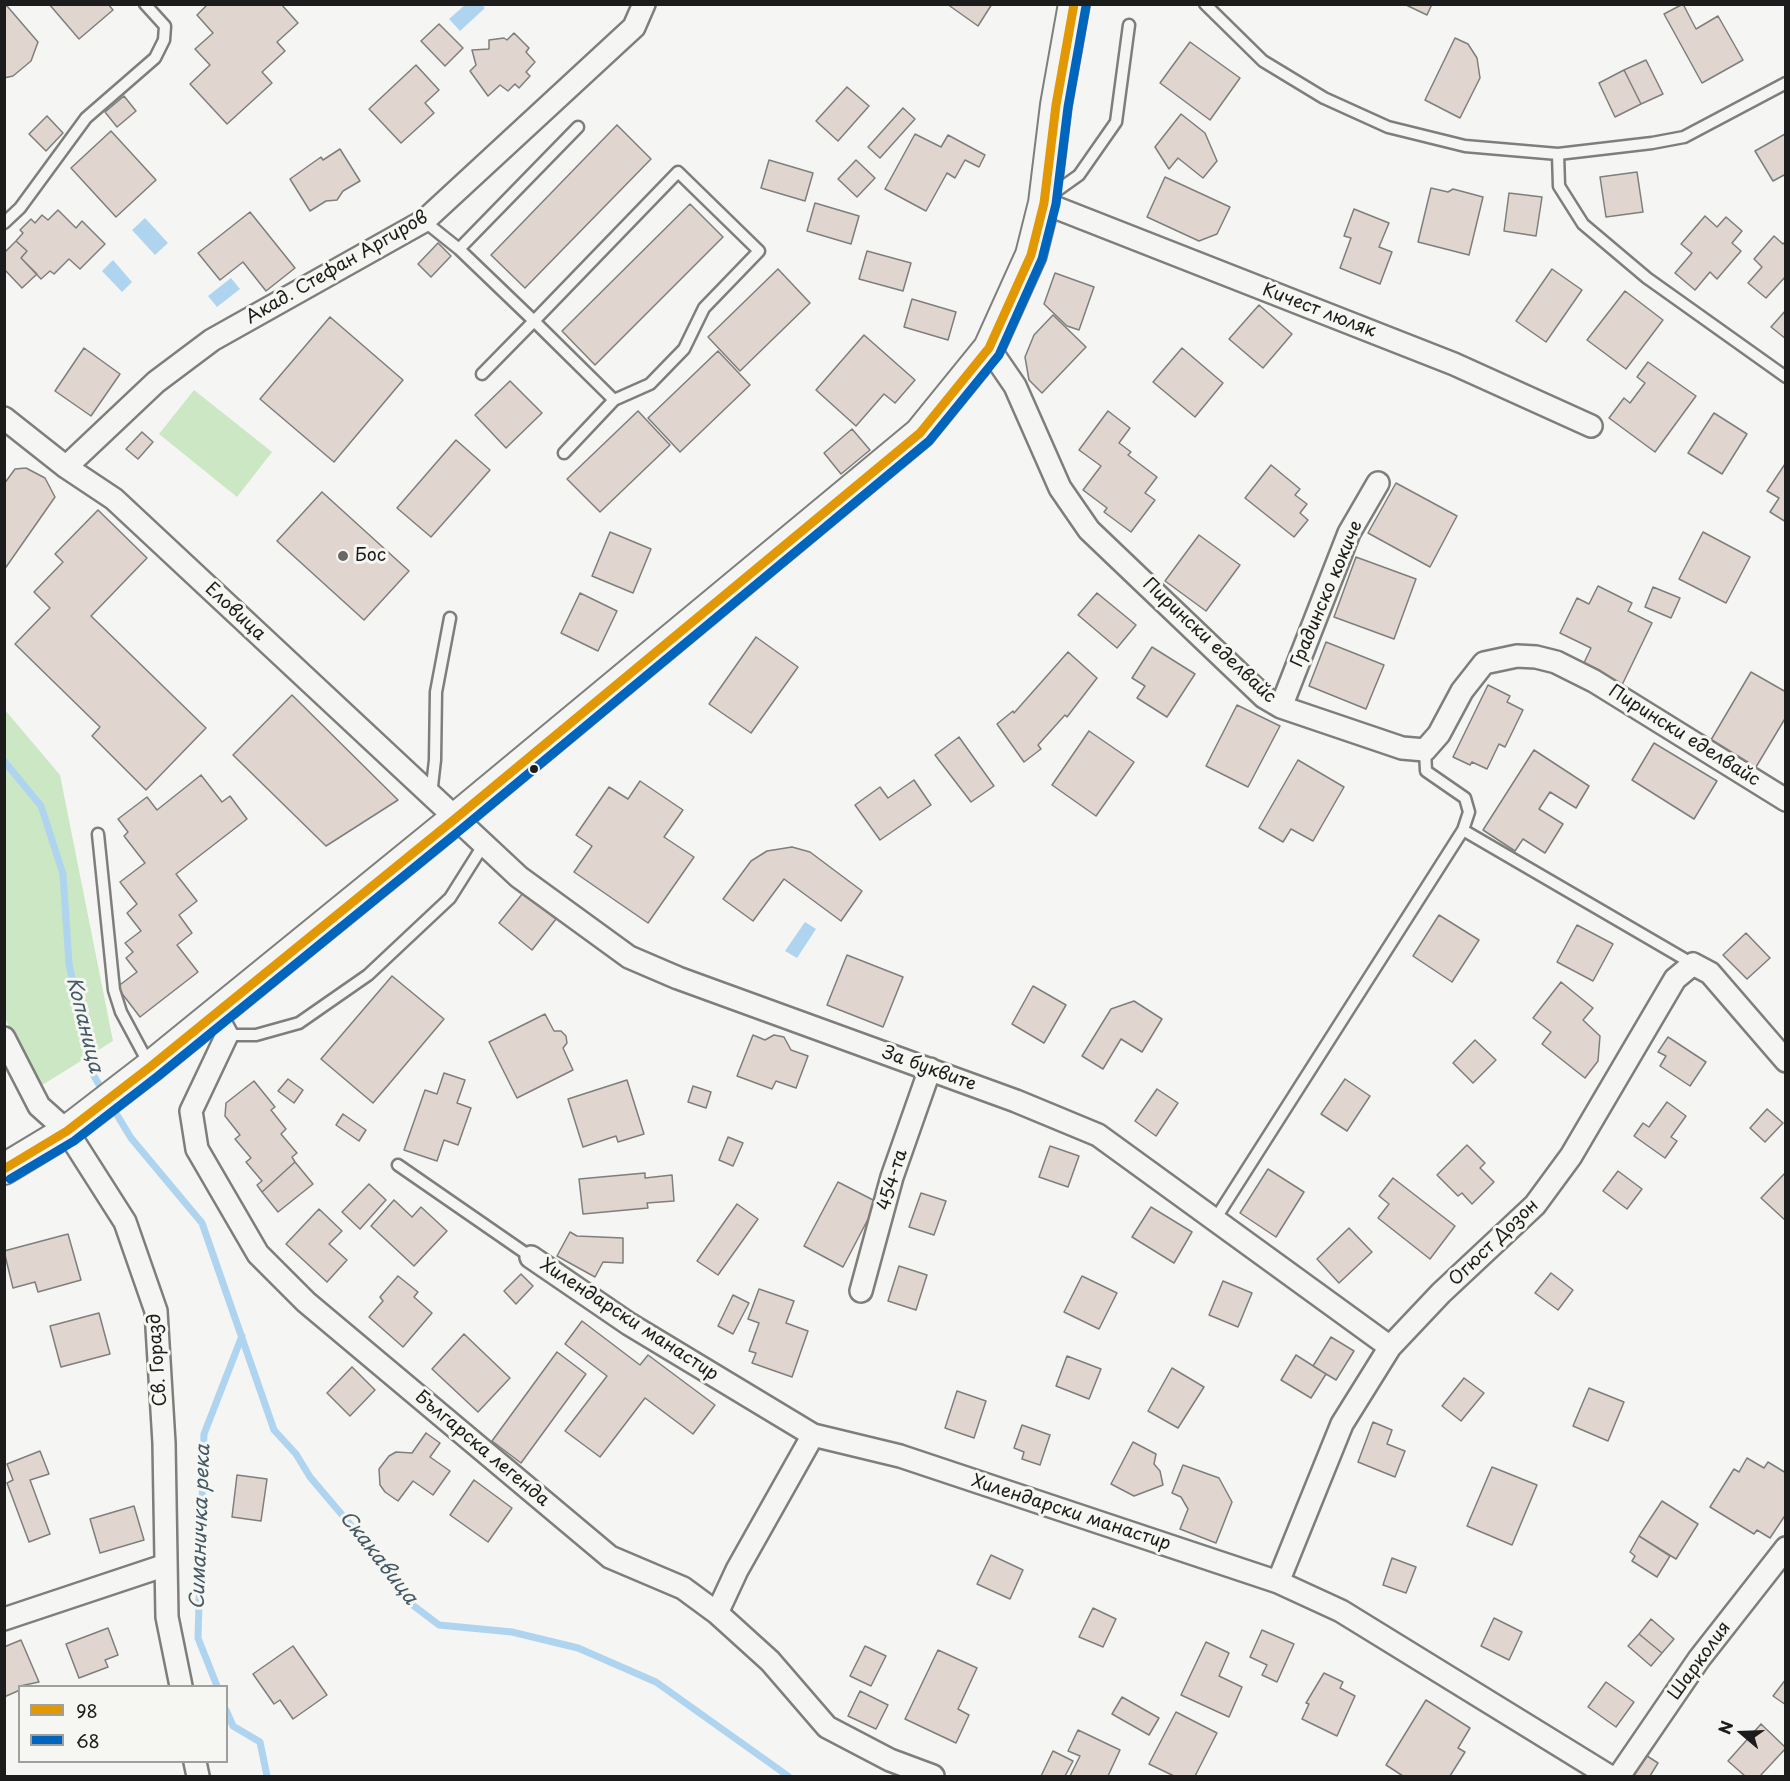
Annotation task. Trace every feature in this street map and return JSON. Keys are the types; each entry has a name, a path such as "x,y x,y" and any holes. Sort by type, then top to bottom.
{"street":[{"name":"Акад. Стефан Аргиров","path":"66,467 156,382 212,340 424,221 634,27 644,4"},
{"path":"4,1169 77,1124 141,1074 221,1024 456,818 920,433 989,348 1031,255 1044,202 1056,105 1074,4"},
{"name":"Кичест люляк","path":"1044,202 1454,364 1591,426"},
{"name":"Пирински еделвайс","path":"989,348 1015,386 1060,488 1089,530 1264,697 1281,707 1402,748 1425,750 1439,734 1462,691 1484,663 1517,656 1536,657 1556,662 1594,681 1785,800"},
{"name":"Еловица","path":"4,418 66,467 114,499 456,818"},
{"name":"Градинско кокиче","path":"1281,707 1350,533 1378,483"},
{"name":"За буквите","path":"456,818 519,877 629,957 678,978 1016,1101 1098,1135 1216,1218 1390,1347"},
{"path":"1693,964 1710,974 1785,1061"},
{"name":"Огюст Дозон","path":"1278,1582 1342,1424 1390,1347 1441,1293 1535,1205 1571,1155 1675,979 1693,964"},
{"name":"Българска легенда","path":"221,1024 191,1111 197,1149 258,1254 306,1302 610,1557 683,1588 717,1613 770,1661 827,1727 890,1760 933,1776"},
{"name":"Св. Горазд","path":"4,1038 39,1106 77,1124 125,1222 156,1311 164,1443 167,1617 181,1685"},
{"name":"454-та","path":"861,1291 892,1177 930,1070"},
{"name":"Хилендарски манастир","path":"531,1257 629,1324 813,1435 900,1456 1278,1582 1351,1617 1609,1776"},
{"path":"717,1613 737,1569 813,1435"},
{"name":"Шарколия","path":"1619,1776 1699,1659 1785,1548"},
{"path":"4,1619 166,1565"}],"lane":[{"path":"4,223 20,208 86,118 154,58 164,40 165,26 145,4"},
{"path":"1205,4 1263,61 1324,98 1388,127 1465,146 1558,154 1684,137 1785,83"},
{"path":"1044,202 1079,175 1116,122 1129,25"},
{"path":"459,249 578,127"},
{"path":"1558,154 1559,186 1582,224 1647,278 1785,377"},
{"path":"482,374 678,172 759,251 704,308 684,350 650,384 614,400 564,453"},
{"path":"424,221 459,249 614,400"},
{"path":"431,795 435,760 436,692 450,618"},
{"path":"1216,1218 1462,830 1469,813 1465,798 1426,771 1425,750"},
{"path":"1462,830 1693,964"},
{"path":"98,834 114,990 141,1074"},
{"path":"221,1024 256,1035 299,1023 368,975 450,898 484,844"},
{"path":"398,1165 531,1257"}],"green space":[{"path":"194,390 272,452 237,497 159,434"},
{"path":"5,710 60,775 113,1041 39,1087 5,1018"}],"water":[{"path":"465,5 482,5 485,8 460,31 449,19"},
{"path":"145,218 168,243 155,255 132,230"},
{"path":"113,260 132,282 122,292 102,271"},
{"path":"231,278 240,289 217,307 208,296"},
{"path":"805,922 816,929 797,958 785,951"}],"building":[{"path":"49,4 108,4 113,10 79,39"},
{"path":"208,4 281,4 298,23 277,42 285,51 262,72 272,83 227,124 190,84 210,65 195,49 213,33 197,15"},
{"path":"947,4 992,4 978,26"},
{"path":"1404,4 1432,4 1427,15"},
{"path":"1683,4 1696,29 1718,16 1743,60 1702,83 1664,14"},
{"path":"7,6 38,42 31,61 13,76 4,78 4,8"},
{"path":"439,24 463,48 445,66 421,41"},
{"path":"514,33 529,48 526,52 535,62 526,72 530,76 519,88 515,84 508,91 500,85 488,96 470,71 476,65 472,50 489,49 489,40 504,38 507,40"},
{"path":"1455,38 1468,44 1477,58 1480,78 1460,118 1425,100"},
{"path":"1190,42 1240,78 1210,120 1160,83"},
{"path":"1646,60 1663,94 1641,104 1624,70"},
{"path":"416,65 439,90 425,103 434,113 401,143 369,109"},
{"path":"1624,70 1641,104 1615,117 1599,83"},
{"path":"847,87 869,106 838,141 816,121"},
{"path":"124,96 136,111 117,127 105,112"},
{"path":"903,108 915,119 880,158 868,147"},
{"path":"1181,114 1205,133 1217,161 1203,178 1178,158 1169,169 1155,147"},
{"path":"47,116 63,133 46,151 29,134"},
{"path":"617,125 651,159 525,288 491,255"},
{"path":"111,131 156,180 116,217 71,168"},
{"path":"915,134 941,147 948,135 985,155 979,167 965,160 955,178 947,173 926,211 885,189"},
{"path":"1785,134 1786,174 1773,181 1755,151"},
{"path":"340,149 360,181 343,191 337,200 326,201 310,211 290,179 321,157 323,160"},
{"path":"769,160 813,173 805,201 761,188"},
{"path":"856,160 875,178 857,197 838,179"},
{"path":"1637,172 1643,212 1606,217 1600,177"},
{"path":"1165,177 1230,207 1217,234 1199,241 1147,217"},
{"path":"1431,188 1448,192 1453,189 1483,197 1469,255 1418,242"},
{"path":"1509,193 1542,197 1536,236 1504,231"},
{"path":"815,203 859,216 851,244 807,231"},
{"path":"690,204 723,237 595,365 562,331"},
{"path":"1354,209 1389,223 1379,247 1392,252 1380,284 1340,268 1351,238 1344,236"},
{"path":"58,210 76,228 82,221 105,244 80,269 69,259 54,274 50,271 41,279 21,258 27,251 16,241 23,233 20,230 31,219 35,223 42,215 48,220"},
{"path":"250,212 295,268 266,291 243,262 220,280 198,253"},
{"path":"1705,216 1717,227 1726,217 1742,231 1732,243 1741,251 1717,279 1710,272 1695,290 1675,273 1692,253 1681,244"},
{"path":"1774,236 1783,244 1786,241 1786,276 1766,298 1748,283 1762,267 1754,259"},
{"path":"16,241 27,251 21,258 37,274 22,288 4,269 4,253"},
{"path":"438,243 451,256 431,277 418,264"},
{"path":"867,251 911,263 903,291 859,279"},
{"path":"778,269 810,303 740,371 708,337"},
{"path":"1552,269 1582,290 1546,342 1516,321"},
{"path":"1055,273 1094,287 1079,330 1067,326 1044,304"},
{"path":"1625,291 1663,320 1626,369 1587,340"},
{"path":"912,299 956,312 948,340 904,327"},
{"path":"1259,305 1292,334 1263,368 1229,339"},
{"path":"1786,310 1786,339 1771,327"},
{"path":"1053,315 1086,347 1042,393 1029,380 1025,357 1034,335"},
{"path":"330,317 403,380 334,462 260,399"},
{"path":"864,335 915,380 895,403 884,394 856,426 816,390"},
{"path":"84,348 120,374 91,416 55,391"},
{"path":"1182,348 1223,383 1195,417 1153,382"},
{"path":"718,351 750,385 680,452 648,418"},
{"path":"1648,362 1696,396 1655,452 1609,418 1624,398 1630,403 1645,383 1637,377"},
{"path":"510,381 542,413 506,448 475,415"},
{"path":"638,411 670,445 600,512 567,479"},
{"path":"1108,411 1130,428 1119,443 1131,452 1128,455 1157,477 1145,493 1155,500 1131,532 1104,512 1107,508 1083,490 1101,466 1079,450"},
{"path":"1714,413 1747,434 1722,474 1688,453"},
{"path":"852,429 870,450 841,474 824,453"},
{"path":"142,432 153,442 138,459 126,449"},
{"path":"456,440 490,470 431,537 397,508"},
{"path":"1785,464 1786,522 1770,512 1779,498 1767,491"},
{"path":"1271,465 1300,489 1295,495 1307,504 1300,513 1308,520 1294,537 1245,498"},
{"path":"26,468 45,478 55,497 4,570 4,484 15,469"},
{"path":"1396,483 1457,516 1430,567 1368,533"},
{"name":"Бос","path":"322,492 409,571 364,620 277,541"},
{"path":"98,510 147,558 91,616 206,728 146,790 92,736 100,727 15,644 50,608 34,592 63,562 55,554"},
{"path":"610,532 651,549 633,593 592,576"},
{"path":"1703,532 1750,557 1726,603 1679,579"},
{"path":"1199,535 1240,565 1206,611 1165,581"},
{"path":"1356,557 1416,579 1394,639 1334,617"},
{"path":"1598,586 1632,603 1628,611 1652,623 1622,685 1583,665 1591,648 1560,633 1577,598 1589,604"},
{"path":"1653,587 1680,598 1671,618 1645,607"},
{"path":"580,593 617,611 598,651 561,633"},
{"path":"1097,593 1136,625 1117,648 1078,615"},
{"path":"756,637 798,667 751,733 709,704"},
{"path":"1326,642 1384,665 1366,709 1309,686"},
{"path":"1152,647 1195,674 1167,717 1137,698 1145,686 1132,678"},
{"path":"1068,652 1097,678 1067,717 1065,715 1038,745 1041,749 1024,762 997,724 1013,711 1014,713"},
{"path":"1751,672 1786,692 1786,717 1753,772 1708,745"},
{"path":"1488,685 1510,696 1507,702 1523,710 1505,747 1499,744 1487,769 1472,762 1470,765 1453,757"},
{"path":"292,695 398,800 326,846 233,755"},
{"path":"1237,705 1280,726 1248,787 1206,766"},
{"path":"1089,731 1134,762 1096,816 1052,785"},
{"path":"959,737 994,786 971,802 935,755"},
{"path":"1654,743 1717,781 1694,819 1632,780"},
{"path":"1534,750 1589,786 1576,808 1550,792 1539,809 1563,824 1545,853 1523,839 1515,851 1483,830"},
{"path":"1298,760 1344,787 1313,841 1291,829 1283,842 1259,828"},
{"path":"201,775 222,802 230,796 247,819 176,874 197,901 179,915 192,933 177,945 198,972 140,1017 117,987 137,972 126,958 133,952 125,943 141,931 127,913 137,904 120,882 145,863 124,836 128,832 118,819 147,797 157,810"},
{"path":"914,780 931,805 880,840 855,805 880,787 888,798"},
{"path":"640,781 683,810 664,837 694,857 648,923 574,872 592,846 576,835 609,787 628,799"},
{"path":"792,847 810,852 862,891 841,921 784,879 753,921 723,899 751,861 767,851"},
{"path":"523,893 556,919 532,950 499,923"},
{"path":"1439,915 1479,940 1452,982 1413,956"},
{"path":"1577,925 1613,944 1593,981 1557,962"},
{"path":"1746,933 1770,958 1747,979 1723,955"},
{"path":"847,955 903,977 883,1027 827,1005"},
{"path":"392,976 444,1019 373,1103 321,1059"},
{"path":"1561,982 1593,1008 1583,1020 1600,1036 1598,1061 1585,1078 1542,1044 1551,1032 1533,1018"},
{"path":"1033,986 1066,1005 1044,1043 1012,1024"},
{"path":"1134,1001 1162,1019 1142,1052 1121,1039 1103,1069 1082,1056 1111,1009"},
{"path":"545,1014 554,1031 561,1031 566,1036 567,1043 563,1048 573,1070 517,1098 489,1042"},
{"path":"753,1035 765,1040 774,1035 784,1037 791,1050 808,1056 796,1088 776,1081 772,1089 737,1076"},
{"path":"1668,1037 1706,1062 1690,1086 1660,1066 1666,1056 1658,1052"},
{"path":"1475,1040 1496,1060 1473,1083 1453,1063"},
{"path":"444,1073 465,1080 457,1103 471,1108 458,1145 444,1140 437,1161 404,1150 425,1090 437,1094"},
{"path":"288,1079 303,1090 294,1103 278,1091"},
{"path":"1345,1079 1370,1096 1347,1131 1321,1114"},
{"path":"627,1080 644,1134 618,1142 616,1136 583,1147 568,1099"},
{"path":"254,1081 275,1107 271,1110 286,1129 281,1134 297,1153 292,1157 295,1162 262,1192 257,1185 262,1181 246,1162 251,1158 235,1139 240,1135 225,1116 226,1103"},
{"path":"693,1086 711,1092 706,1108 688,1102"},
{"path":"1157,1089 1178,1103 1156,1136 1135,1121"},
{"path":"1667,1102 1686,1116 1671,1137 1677,1141 1665,1158 1634,1136 1643,1123 1649,1127"},
{"path":"1767,1109 1783,1123 1765,1142 1750,1128"},
{"path":"343,1114 366,1130 359,1141 336,1125"},
{"path":"728,1137 743,1143 733,1166 719,1160"},
{"path":"1467,1145 1485,1163 1480,1168 1494,1182 1472,1204 1462,1193 1458,1196 1437,1175"},
{"path":"1050,1146 1079,1156 1068,1187 1039,1177"},
{"path":"295,1162 313,1184 278,1212 262,1192"},
{"path":"1268,1169 1304,1192 1276,1237 1240,1213"},
{"path":"1618,1171 1642,1189 1627,1209 1603,1191"},
{"path":"1786,1172 1786,1221 1761,1198"},
{"path":"645,1173 645,1178 672,1175 674,1201 647,1203 648,1208 583,1214 579,1179"},
{"path":"1393,1178 1455,1226 1430,1259 1378,1218 1389,1204 1379,1196"},
{"path":"838,1182 877,1202 843,1267 804,1246"},
{"path":"369,1184 386,1200 360,1229 342,1212"},
{"path":"921,1193 946,1201 934,1235 909,1227"},
{"path":"394,1200 412,1217 421,1207 447,1231 414,1266 371,1226"},
{"path":"737,1204 758,1219 718,1275 697,1261"},
{"path":"1151,1207 1192,1232 1174,1263 1132,1237"},
{"path":"319,1209 342,1231 329,1244 347,1260 327,1282 286,1244"},
{"path":"1349,1228 1372,1252 1339,1283 1317,1259"},
{"path":"570,1232 577,1236 623,1238 623,1263 603,1262 595,1277 557,1256"},
{"path":"68,1234 81,1280 38,1292 35,1282 13,1288 4,1251"},
{"path":"899,1266 927,1275 916,1310 888,1301"},
{"path":"1551,1273 1573,1290 1558,1310 1535,1293"},
{"path":"521,1274 533,1286 516,1304 504,1291"},
{"path":"398,1276 418,1292 414,1297 432,1313 403,1347 369,1317 383,1301 380,1297"},
{"path":"1082,1276 1117,1293 1099,1329 1064,1312"},
{"path":"1223,1281 1252,1293 1238,1327 1209,1315"},
{"path":"759,1289 794,1301 786,1323 808,1331 792,1377 752,1363 756,1353 749,1351 759,1323 748,1319"},
{"path":"733,1295 749,1303 733,1334 718,1326"},
{"path":"99,1313 110,1354 61,1367 50,1326"},
{"path":"582,1321 640,1365 648,1355 715,1405 693,1434 645,1398 600,1457 565,1431 607,1376 565,1344"},
{"path":"464,1334 510,1378 478,1412 432,1369"},
{"path":"1331,1337 1354,1351 1336,1380 1313,1366"},
{"path":"557,1352 586,1374 521,1463 492,1441"},
{"path":"1296,1355 1326,1374 1311,1398 1281,1380"},
{"path":"1067,1356 1101,1369 1089,1399 1056,1386"},
{"path":"352,1367 375,1390 350,1416 327,1393"},
{"path":"1172,1368 1204,1387 1178,1428 1148,1411"},
{"path":"1464,1378 1484,1393 1461,1421 1442,1406"},
{"path":"1589,1388 1624,1402 1608,1441 1573,1426"},
{"path":"957,1391 986,1401 974,1438 945,1428"},
{"path":"1373,1422 1392,1430 1387,1444 1405,1451 1395,1477 1358,1462"},
{"path":"1022,1425 1050,1435 1040,1465 1022,1459 1024,1452 1014,1448"},
{"path":"426,1433 440,1443 430,1457 450,1471 433,1495 413,1481 398,1501 385,1492 380,1485 379,1469 389,1456 396,1452 412,1453"},
{"path":"1133,1442 1156,1454 1154,1464 1160,1471 1163,1485 1134,1496 1111,1484"},
{"path":"40,1451 49,1474 30,1480 50,1534 29,1542 7,1483 13,1480 7,1464"},
{"path":"1747,1458 1764,1468 1768,1462 1786,1473 1786,1514 1770,1538 1757,1530 1754,1534 1710,1507 1734,1469 1739,1472"},
{"path":"1183,1465 1219,1478 1232,1502 1216,1543 1180,1529 1188,1509 1181,1497 1172,1493"},
{"path":"1492,1467 1537,1485 1512,1545 1467,1526"},
{"path":"237,1475 267,1479 261,1521 232,1517"},
{"path":"474,1480 512,1508 488,1542 450,1515"},
{"path":"1662,1501 1698,1524 1676,1559 1639,1536"},
{"path":"134,1506 144,1540 100,1553 90,1519"},
{"path":"1639,1536 1670,1556 1657,1577 1632,1561 1635,1556 1630,1552"},
{"path":"991,1555 1023,1570 1010,1599 977,1584"},
{"path":"1392,1558 1416,1567 1406,1593 1383,1585"},
{"path":"1093,1608 1116,1619 1103,1647 1079,1637"},
{"path":"1494,1618 1522,1632 1509,1660 1481,1646"},
{"path":"1651,1619 1674,1639 1662,1653 1639,1634"},
{"path":"108,1628 118,1655 105,1660 108,1667 79,1678 66,1644"},
{"path":"1262,1630 1294,1644 1277,1682 1262,1675 1267,1665 1250,1657"},
{"path":"1639,1634 1662,1653 1651,1666 1628,1646"},
{"path":"21,1640 39,1682 18,1685 18,1691 4,1697 4,1647"},
{"path":"1206,1642 1229,1653 1219,1676 1242,1687 1229,1717 1181,1695"},
{"path":"293,1646 327,1695 293,1719 280,1700 274,1704 253,1674"},
{"path":"865,1646 886,1656 871,1686 850,1676"},
{"path":"938,1650 977,1668 958,1709 969,1715 956,1743 905,1719"},
{"path":"1324,1673 1343,1682 1340,1688 1355,1696 1337,1736 1302,1719 1309,1704 1306,1703"},
{"path":"1786,1679 1786,1705 1773,1696"},
{"path":"1606,1682 1634,1702 1616,1727 1588,1707"},
{"path":"860,1691 888,1705 876,1729 848,1716"},
{"path":"1122,1697 1159,1718 1149,1735 1112,1714"},
{"path":"1426,1700 1470,1728 1458,1748 1465,1752 1450,1776 1403,1776 1386,1765"},
{"path":"1176,1712 1217,1733 1195,1776 1174,1776 1149,1764"},
{"path":"1761,1724 1786,1748 1760,1776 1745,1776 1728,1761"},
{"path":"1078,1730 1120,1750 1108,1776 1070,1776 1080,1756 1068,1751"},
{"path":"1053,1751 1073,1761 1065,1776 1041,1776"},
{"path":"1644,1754 1658,1763 1650,1776 1636,1776 1632,1774"}],"waterway":[{"name":"Копаница","path":"4,761 41,806 63,874 69,964 94,1076 104,1093"},
{"name":"Скакавица","path":"111,1105 131,1138 202,1223 274,1430 296,1454 310,1477 388,1569 410,1603 439,1625 512,1632 578,1648 656,1682 788,1776"},
{"name":"Симаничка река","path":"217,1685 198,1638 204,1434 242,1336"},
{"name":"Симаничка река","path":"228,1715 233,1726 260,1742 267,1776"}],"transit line":[{"name":"98","path":"4,1169 67,1131 150,1067 456,818 920,433 989,348 1031,255 1044,203 1056,105 1074,4"},
{"name":"68","path":"10,1179 74,1141 158,1076 464,827 929,441 999,355 1042,259 1056,204 1068,107 1086,6"}],"place":[{"name":"Бос","path":"343,556"}]}
